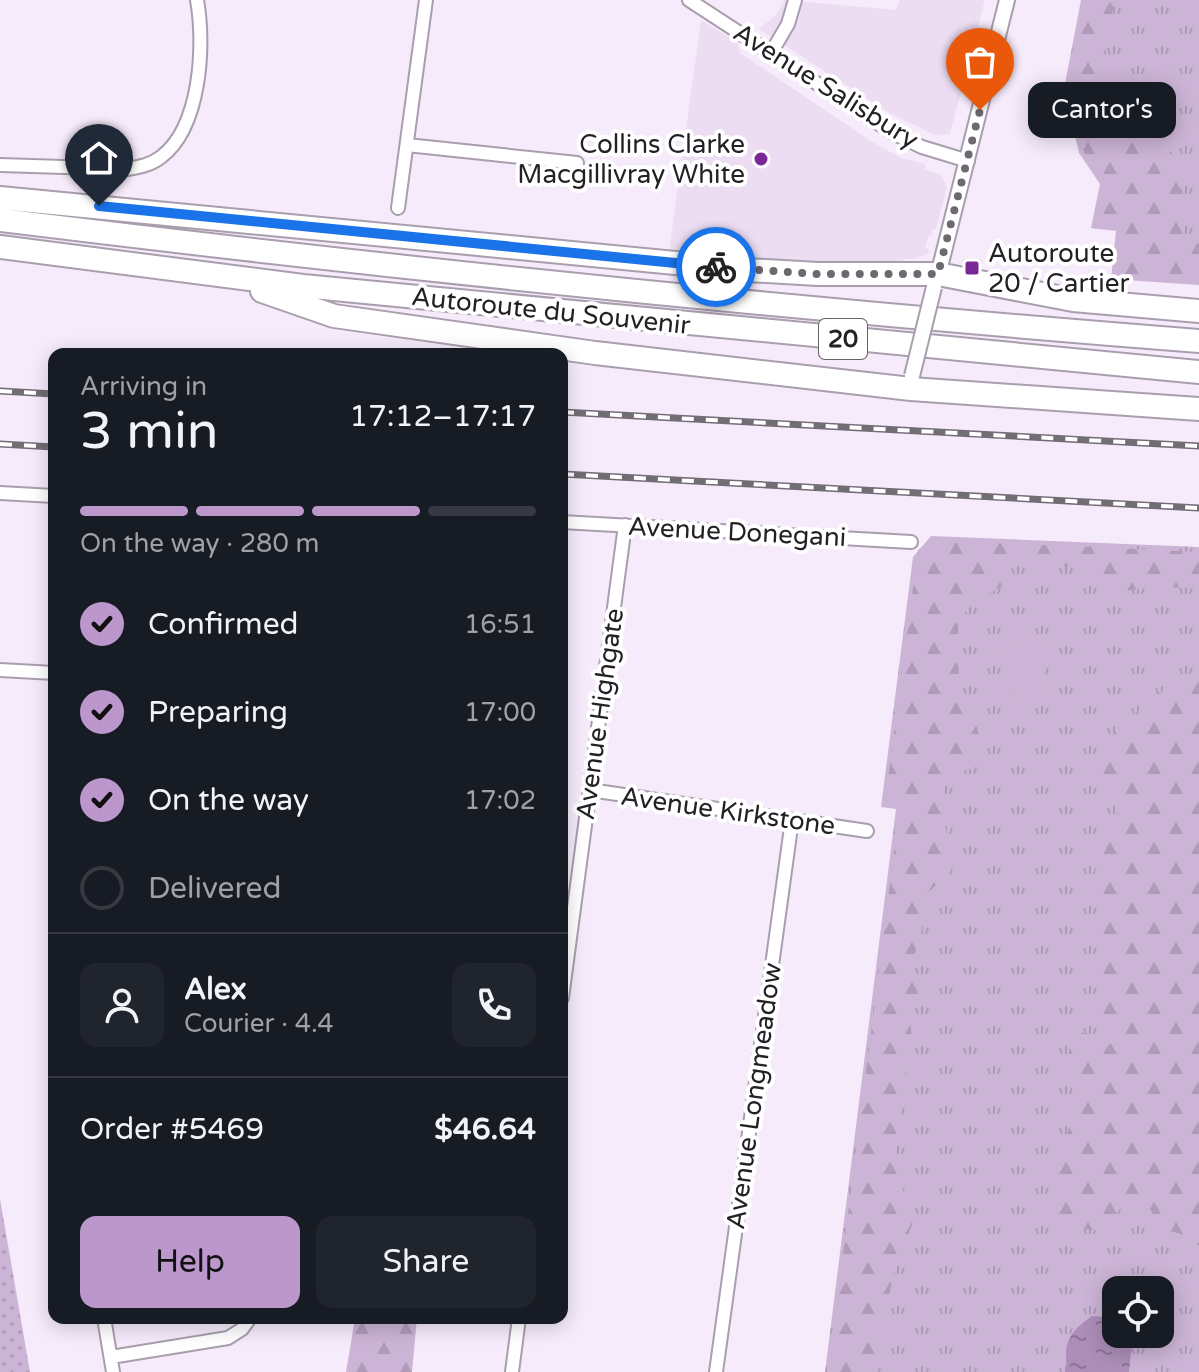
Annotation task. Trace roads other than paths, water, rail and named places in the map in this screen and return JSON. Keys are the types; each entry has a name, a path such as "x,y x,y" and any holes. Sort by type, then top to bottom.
{"highway":[{"path":"0,198 748,270 936,280 1073,300 1199,311"},
{"name":"Autoroute du Souvenir","path":"0,220 263,252 556,282 1199,341"},
{"name":"Autoroute du Souvenir","path":"0,247 223,277 697,326 1199,372"},
{"path":"223,277 334,316 560,348"},
{"path":"568,349 1199,409"}],"street":[{"path":"0,165 127,169 160,158 170,149 184,125 195,92 201,28 197,0"},
{"path":"398,208 426,0"},
{"name":"Avenue Salisbury","path":"689,0 900,137 968,161"},
{"path":"771,53 788,24 795,0"},
{"path":"912,383 1007,0"},
{"path":"407,145 577,163"},
{"path":"0,493 48,496"},
{"name":"Avenue Donegani","path":"568,522 911,542"},
{"name":"Avenue Highgate","path":"568,953 625,525"},
{"path":"0,670 48,673"},
{"name":"Avenue Kirkstone","path":"590,790 867,831"},
{"name":"Avenue Longmeadow","path":"716,1372 792,820"},
{"path":"105,1324 113,1372"},
{"path":"111,1357 228,1338 246,1324"},
{"path":"512,1372 518,1324"}],"water":[{"path":"1092,1316 1102,1317 1102,1348 1132,1348 1129,1372 1065,1372 1069,1340 1078,1327"}],"railway":[{"path":"0,391 48,394"},
{"path":"568,412 1199,446"},
{"path":"0,444 48,447"},
{"path":"568,474 1199,508"}],"place":[{"name":"Cantor's","path":"980,110"},
{"name":"Collins Clarke Macgillivray White","path":"761,159"},
{"name":"Autoroute 20 / Cartier","path":"972,268"}]}
